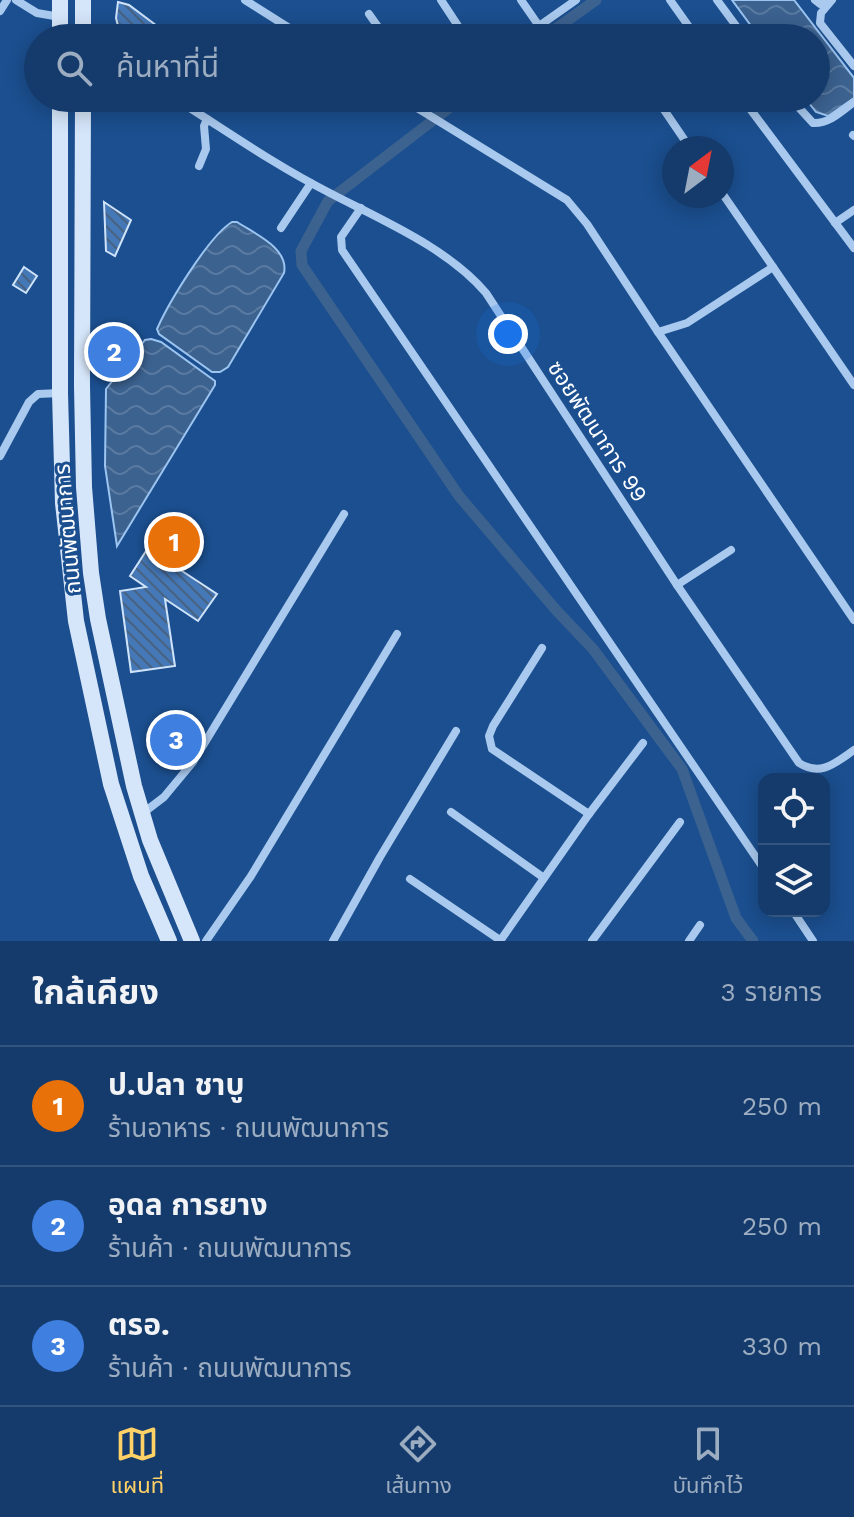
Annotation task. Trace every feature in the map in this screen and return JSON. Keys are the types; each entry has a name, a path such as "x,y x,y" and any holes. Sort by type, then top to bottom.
{"main road":[{"path":"83,0 83,24"},
{"name":"ถนนพัฒนาการ","path":"60,112 63,503 76,621 111,784 141,876 169,941"},
{"name":"ถนนพัฒนาการ","path":"83,112 84,487 98,619 142,814 192,941"}],"street":[{"path":"0,11 7,0"},
{"path":"16,0 37,13 60,8"},
{"path":"245,0 283,24"},
{"path":"441,0 457,24"},
{"path":"521,0 538,24"},
{"path":"542,24 576,0"},
{"path":"670,0 687,24"},
{"path":"717,0 735,24"},
{"path":"815,0 820,4 830,2"},
{"path":"821,24 821,13 830,2"},
{"path":"369,14 376,24"},
{"path":"830,36 854,66"},
{"path":"803,112 813,123 821,123 854,102"},
{"name":"ซอยพัฒนาการ 99","path":"196,112 470,275 486,293 677,585 799,763 808,769 826,769 854,750"},
{"path":"424,112 567,200 587,224 854,620"},
{"path":"666,112 682,136"},
{"path":"752,112 854,248"},
{"path":"199,166 206,149 204,126 207,119"},
{"path":"281,228 311,183"},
{"path":"361,208 341,237 342,250 758,860"},
{"path":"732,208 854,385"},
{"path":"835,223 854,210"},
{"path":"658,332 687,323 773,267"},
{"path":"0,456 29,402 38,394 60,393"},
{"path":"142,814 164,797 193,762 344,514"},
{"path":"677,585 731,550"},
{"path":"206,941 251,876 397,634"},
{"path":"542,648 493,726 489,743 492,749 589,814"},
{"path":"333,941 456,731"},
{"path":"410,879 500,941 643,743"},
{"path":"451,812 544,878"},
{"path":"592,941 680,822"},
{"path":"797,917 813,941"},
{"path":"689,941 700,925"}],"water":[{"path":"732,0 794,0 812,24 750,24"},
{"path":"830,47 854,78 854,98 828,116 816,112 830,112"},
{"path":"232,222 237,222 276,249 284,264 284,273 228,367 212,372 159,334 157,329 201,255"},
{"path":"145,340 161,342 215,381 215,385 117,546 105,466 106,389"}],"building":[{"path":"118,2 129,5 154,24 118,24"},
{"path":"104,202 131,220 115,256 106,251"},
{"path":"24,267 37,276 26,293 13,285"},
{"path":"104,331 130,344 113,366 104,360"},
{"path":"166,520 197,540 179,569 217,594 198,621 165,599 175,666 131,672 120,591 146,587 130,576"},
{"path":"166,724 194,743 185,756 157,738"}],"waterway":[{"path":"563,24 596,0"},
{"path":"444,112 328,201 301,251 302,265 459,496 593,649 682,769 736,918 753,941"}],"place":[{"name":"อุดล การยาง","path":"114,352"},
{"name":"ป.ปลา ชาบู","path":"174,542"},
{"name":"ตรอ.","path":"176,740"}]}
